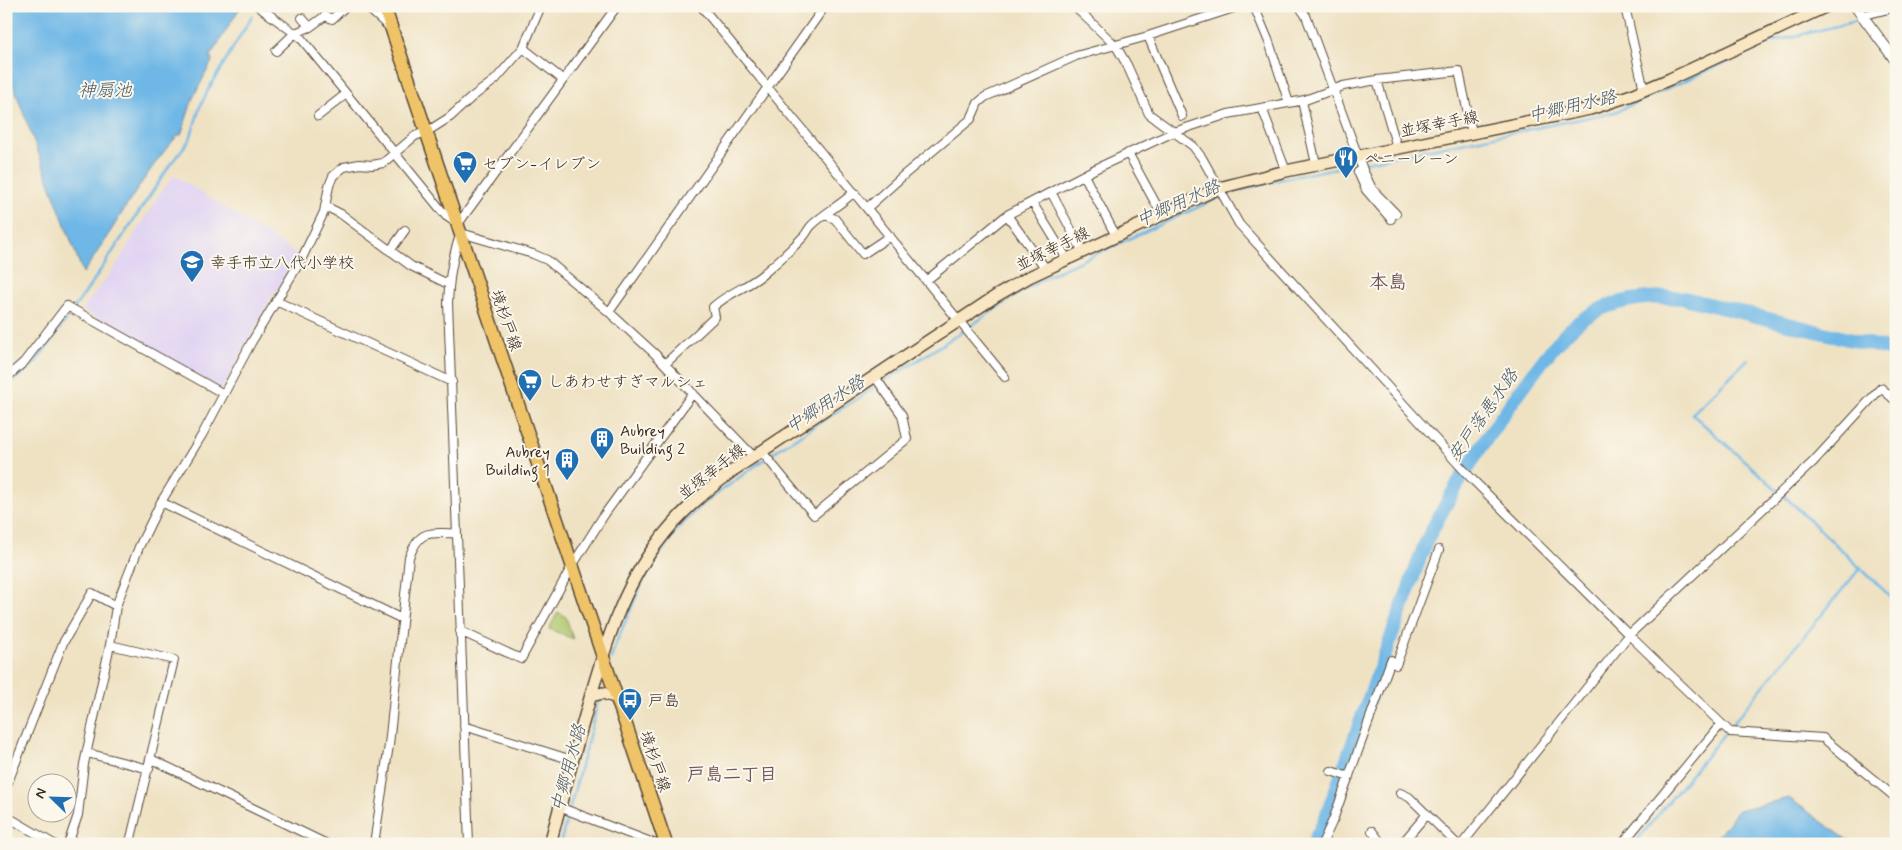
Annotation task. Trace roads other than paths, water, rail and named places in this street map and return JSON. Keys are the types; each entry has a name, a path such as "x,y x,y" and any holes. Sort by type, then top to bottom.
{"main road":[{"name":"境杉戸線","path":"384,6 428,131 666,844"},
{"name":"並塚幸手線","path":"550,844 572,760 614,622 626,594 657,542 680,515 712,486 996,296 1046,269 1219,188 1316,164 1590,109 1644,90 1827,6"},
{"path":"591,696 603,692 617,698"}],"street":[{"path":"276,50 295,33 310,27 325,16 332,19 346,6"},
{"path":"366,6 392,30"},
{"path":"68,844 78,815 86,753 110,645 116,606 139,547 161,502 202,435 276,301 301,260 325,206 333,176 340,169 359,164 383,163 415,136 428,131 450,117 495,80 523,48 541,6"},
{"path":"471,843 460,631 448,284 452,258 460,229 562,80 617,6"},
{"path":"701,6 1005,377"},
{"path":"609,312 825,6"},
{"path":"1074,6 1116,46 1149,114 1193,146 1198,152 1239,224 1471,478 1721,724 1730,732 1823,738 1896,798"},
{"path":"867,208 904,174 971,119 978,103 985,98 1076,56 1116,46 1240,6"},
{"path":"1254,6 1269,42 1289,103"},
{"path":"1855,6 1896,61"},
{"path":"259,7 300,37 446,216 460,229 547,260 609,312 665,364 758,455 814,515 907,439 902,416 875,377"},
{"path":"1625,7 1644,90"},
{"path":"1861,16 1896,7"},
{"path":"1302,8 1363,170 1372,189 1393,216"},
{"path":"302,18 310,27"},
{"path":"1148,36 1182,116"},
{"path":"523,48 562,80"},
{"path":"927,280 1007,215 1084,175 1174,132 1228,114 1302,101 1334,91 1343,86 1377,80 1459,71 1472,133"},
{"path":"1377,80 1397,147"},
{"path":"318,116 346,94"},
{"path":"1302,101 1316,164"},
{"path":"1262,108 1286,171"},
{"path":"1128,154 1162,215"},
{"path":"1084,175 1116,236"},
{"path":"665,364 715,317 714,307 721,300 728,294 745,288 761,276 803,237 811,226 854,192"},
{"path":"1051,192 1083,252"},
{"path":"1032,202 1067,259"},
{"path":"325,206 341,214 410,266 448,284"},
{"path":"826,215 835,219 863,254 890,236"},
{"path":"1007,215 1046,269"},
{"path":"390,251 405,230"},
{"path":"276,301 452,382"},
{"path":"6,378 24,362 66,306 224,394"},
{"path":"1462,844 1629,635 1813,462 1881,388 1896,401"},
{"path":"460,631 521,659 572,566 604,515 693,393"},
{"path":"161,502 402,619"},
{"path":"374,844 389,745 409,557 416,541 424,534 457,533"},
{"path":"1322,844 1349,777 1391,660 1396,665 1439,550"},
{"path":"6,787 63,643 92,593 116,606"},
{"path":"110,645 174,660 149,769 128,844"},
{"path":"1622,844 1721,724"},
{"path":"464,726 572,760"},
{"path":"86,753 149,769"},
{"path":"151,759 327,844"},
{"path":"1331,771 1349,777"},
{"path":"1400,793 1409,797 1457,844"},
{"path":"559,807 656,844"},
{"path":"1404,841 1427,814"},
{"path":"6,816 54,844"},
{"path":"1372,831 1382,844"}],"water":[{"name":"神扇池","path":"6,6 241,6 211,55 212,61 193,98 181,135 178,135 152,168 83,273 6,66"},
{"path":"1789,798 1853,844 1712,844 1738,810"}],"waterway":[{"name":"中郷用水路","path":"1869,18 1896,12"},
{"path":"6,385 35,363 90,286 170,165 190,139 200,107 208,90 252,16"},
{"name":"中郷用水路","path":"611,659 646,574 675,532 699,507 777,450 962,332 1011,298 1052,274 1229,193 1287,178 1615,112 1771,42 1861,20"},
{"name":"安戸落悪水路","path":"1313,844 1326,817 1425,544 1459,481 1498,422 1549,353 1574,326 1584,318 1605,307 1627,301 1661,297 1684,298 1896,351"},
{"path":"1748,359 1692,414 1793,504 1896,602"},
{"path":"1634,844 1861,567"},
{"name":"中郷用水路","path":"560,844 599,699"}],"place":[{"name":"ペニーレーン","path":"1346,179"},
{"name":"セブン-イレブン","path":"465,184"},
{"name":"幸手市立八代小学校","path":"192,283"},
{"name":"しあわせすぎマルシェ","path":"530,402"},
{"name":"Aubrey Building 2","path":"602,460"},
{"name":"Aubrey Building 1","path":"567,481"},
{"name":"戸島","path":"630,721"}],"district":[{"name":"本島","path":"1388,281"},
{"name":"戸島二丁目","path":"732,774"}]}
